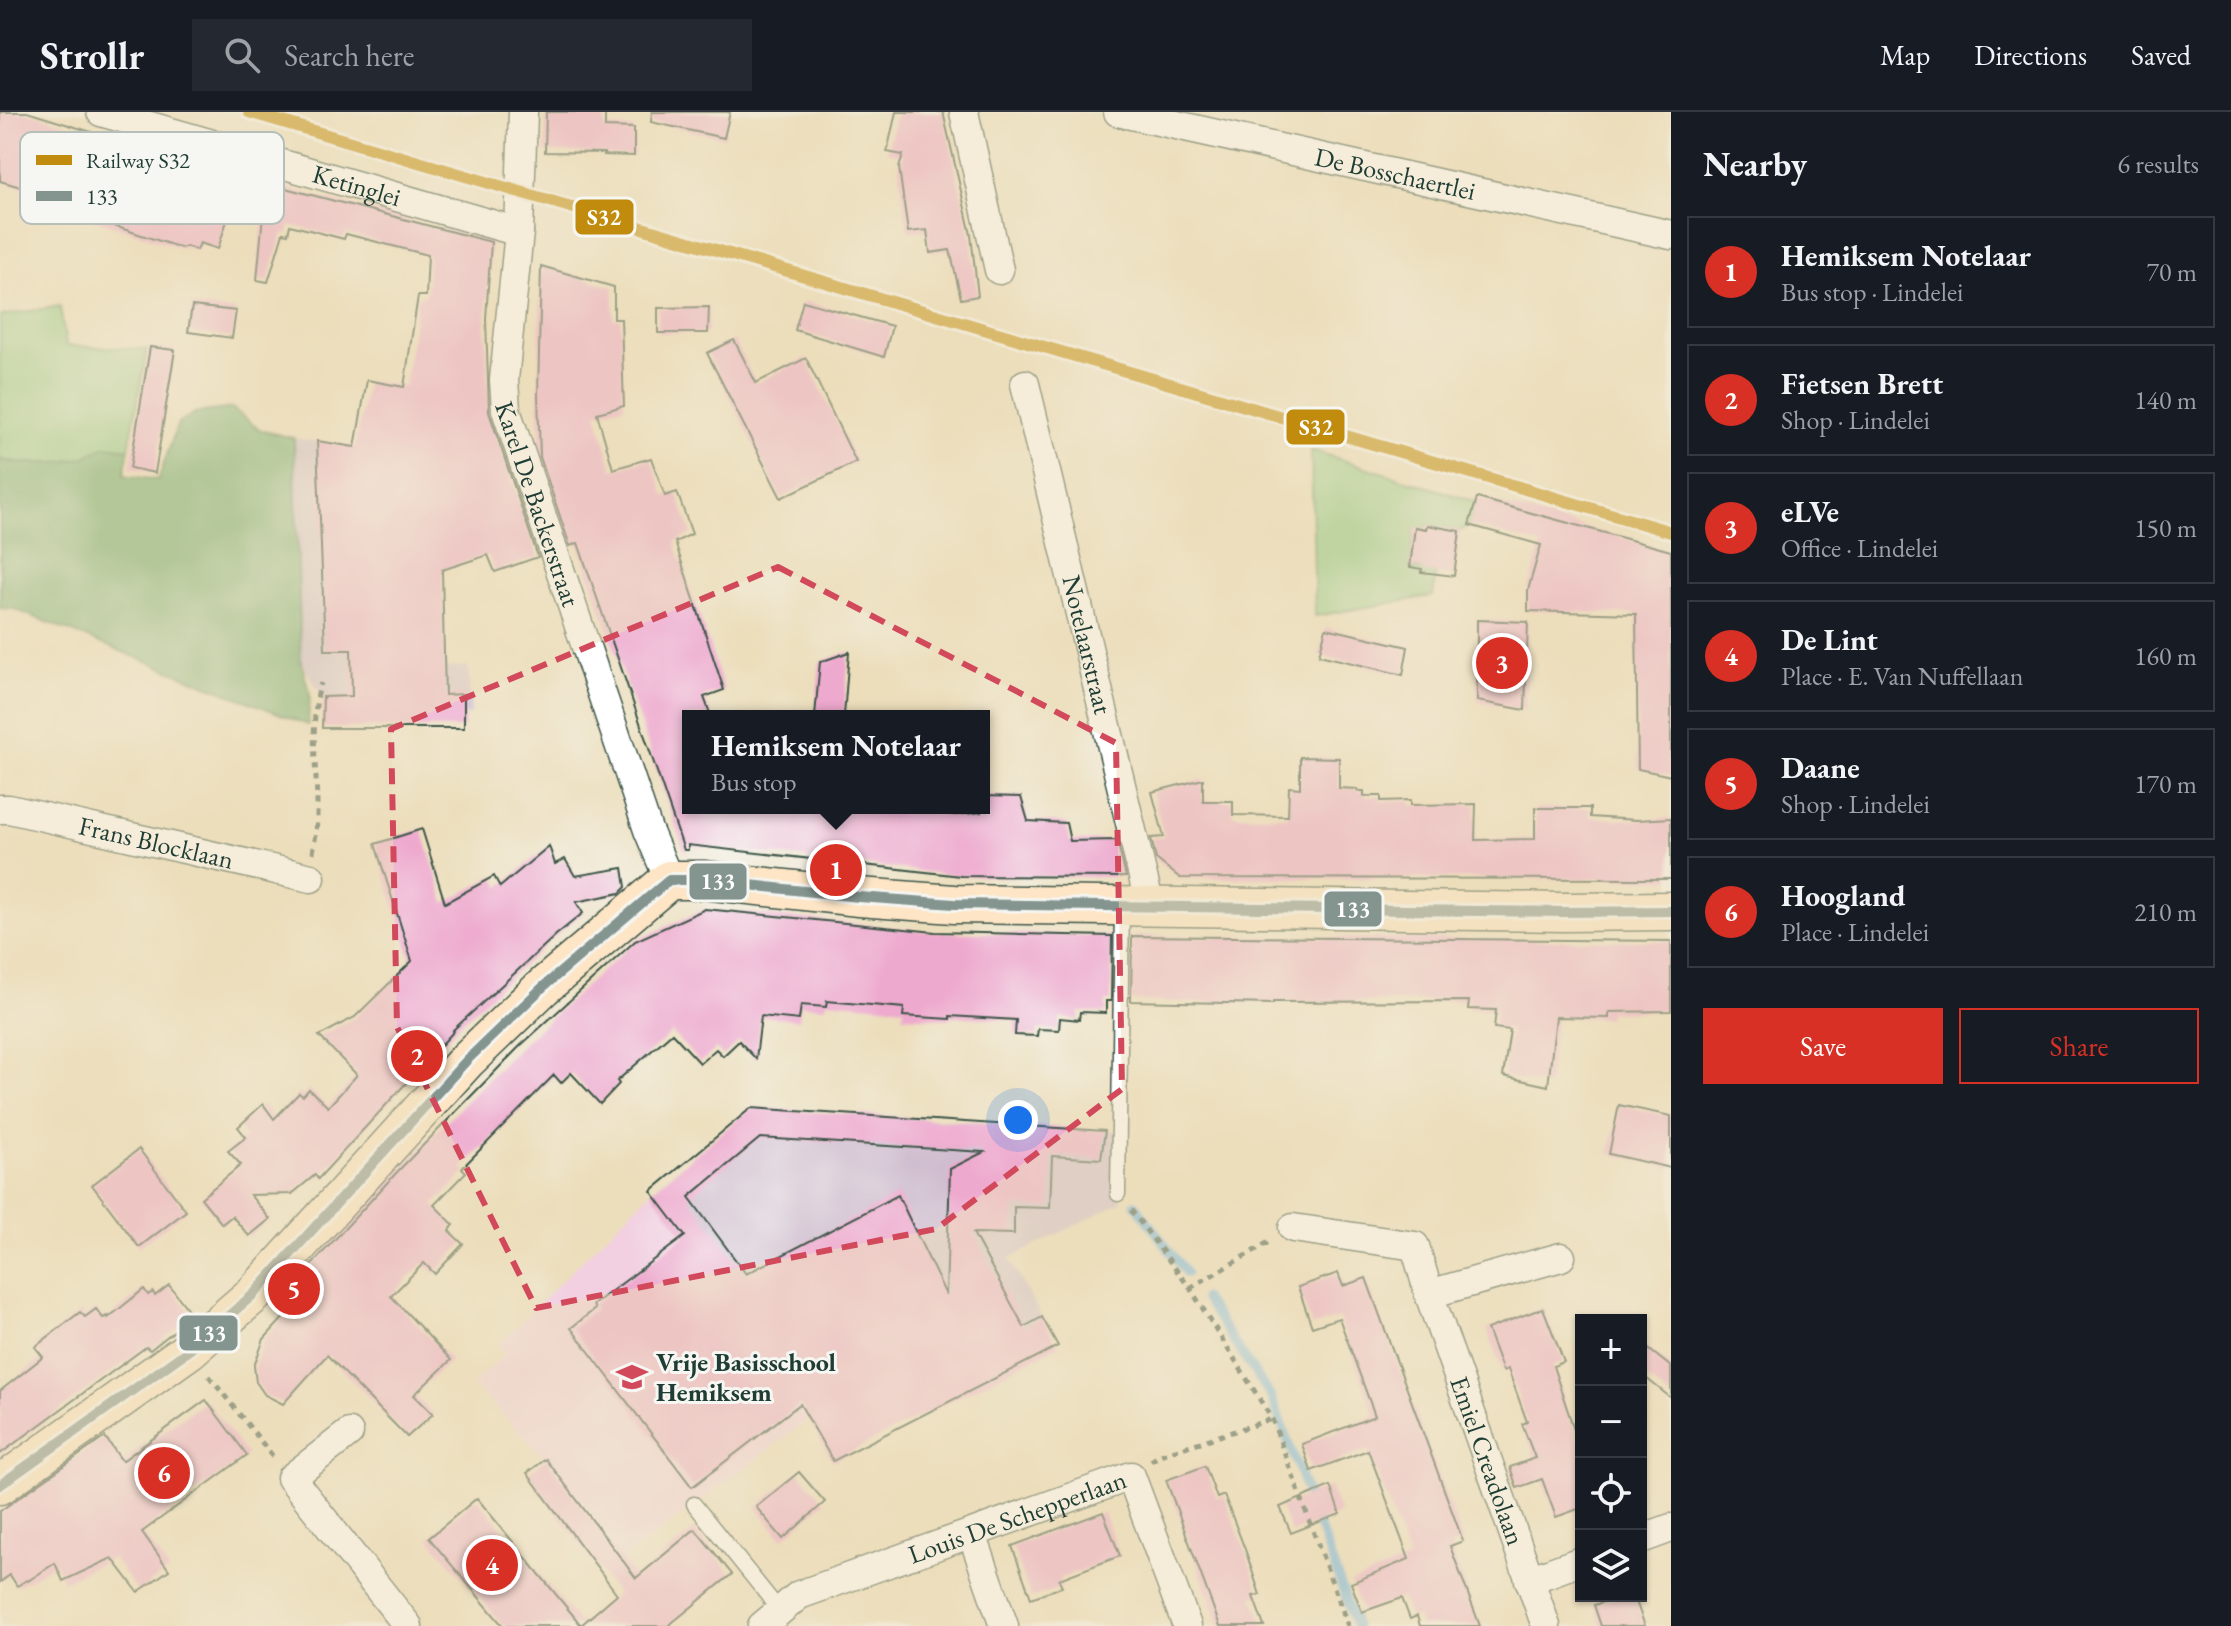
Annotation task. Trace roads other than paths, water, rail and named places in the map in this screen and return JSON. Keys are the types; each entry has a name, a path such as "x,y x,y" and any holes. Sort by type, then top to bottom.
{"street":[{"name":"Ketinglei","path":"101,112 171,132"},
{"name":"Karel De Backerstraat","path":"523,112 519,232 504,380 506,410 648,830 669,880"},
{"path":"964,112 999,270"},
{"name":"De Bosschaertlei","path":"1118,112 1671,235"},
{"name":"Ketinglei","path":"284,165 519,232"},
{"name":"Notelaarstraat","path":"1025,384 1136,905"},
{"name":"Frans Blocklaan","path":"0,809 311,878"},
{"path":"0,1485 189,1350 254,1294 467,1060 543,987 669,880 703,880 954,904 1671,911"},
{"name":"Emiel Creadolaan","path":"1293,1228 1415,1246 1429,1294 1546,1626"},
{"path":"1429,1294 1561,1257"},
{"path":"349,1433 291,1478 408,1626"},
{"name":"Louis De Schepperlaan","path":"780,1611 972,1534 1131,1476 1187,1626"},
{"path":"1647,1537 1671,1528"},
{"path":"972,1534 1004,1626"},
{"path":"1529,1580 1574,1564"}],"lane":[{"path":"1118,1194 1136,905"},
{"path":"694,1504 780,1611"}],"waterway":[{"path":"1135,1204 1186,1273"},
{"path":"1204,1298 1272,1398 1356,1626"}],"rail line":[{"name":"S32","path":"249,112 1671,532"}],"place":[{"name":"eLVe","path":"1502,663"},
{"name":"Hemiksem Notelaar","path":"836,870"},
{"name":"Fietsen Brett","path":"417,1056"},
{"name":"Daane","path":"294,1289"},
{"name":"Vrije Basisschool Hemiksem","path":"632,1377"},
{"name":"Hoogland","path":"164,1473"},
{"name":"De Lint","path":"492,1565"}]}
